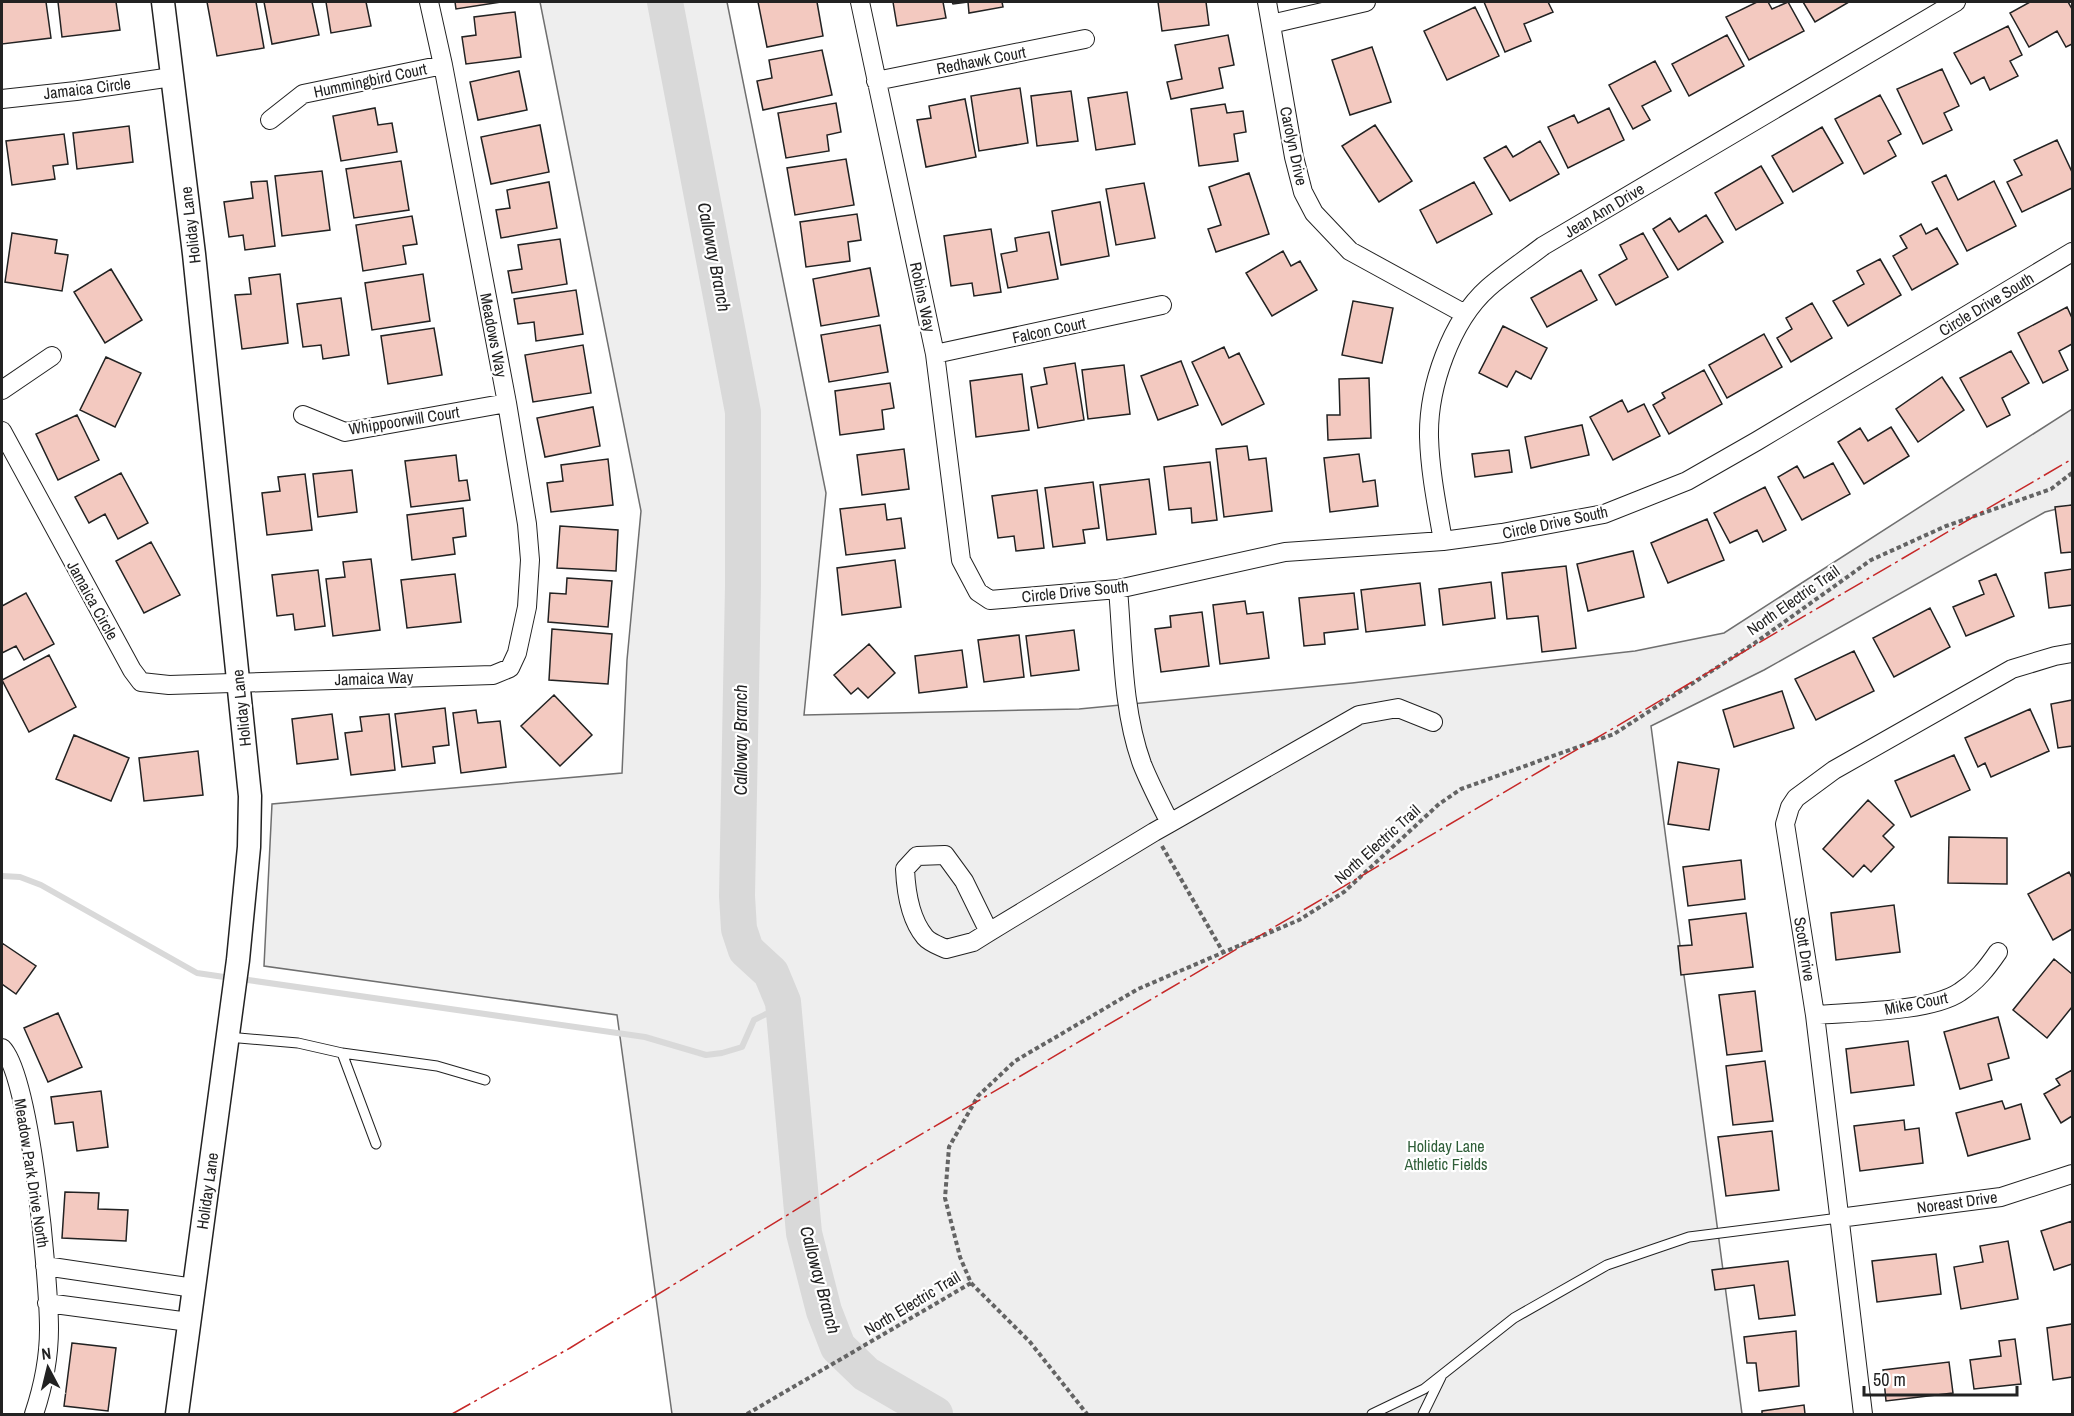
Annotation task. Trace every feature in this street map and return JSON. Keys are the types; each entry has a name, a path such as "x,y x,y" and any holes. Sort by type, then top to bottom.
{"street":[{"name":"Holiday Lane","path":"163,2 194,254 250,796 249,847 238,960 177,1414"},
{"name":"Meadows Way","path":"429,2 507,403 527,524 530,560 527,607 517,653 510,668"},
{"name":"Robins Way","path":"860,2 935,354 961,561 978,592"},
{"name":"Carolyn Drive","path":"1267,2 1294,157 1303,192 1314,213 1350,251 1465,314"},
{"path":"1271,24 1366,2"},
{"name":"Jean Ann Drive","path":"1443,541 1431,465 1429,434 1433,398 1449,342 1465,314 1488,289 1543,246 1956,2"},
{"name":"Redhawk Court","path":"876,81 1085,39"},
{"name":"Hummingbird Court","path":"270,120 303,94 443,65"},
{"name":"Jamaica Circle","path":"2,99 172,77"},
{"name":"Circle Drive South","path":"978,592 990,600 1118,589 1285,552 1443,541 1502,533 1604,514 1687,481 2073,252"},
{"name":"Falcon Court","path":"935,354 1162,305"},
{"path":"2,390 52,356"},
{"name":"Whippoorwill Court","path":"303,415 345,432 507,403"},
{"name":"Jamaica Circle","path":"2,431 132,670 141,682 169,685 238,683"},
{"path":"1118,589 1126,690 1132,726 1141,762 1170,823"},
{"name":"Scott Drive","path":"1863,1414 1815,1015 1785,824 1790,807 1796,798 1834,770 2012,669 2073,653"},
{"name":"Jamaica Way","path":"238,683 493,675 510,668"},
{"path":"989,932 964,881 945,855 917,856 905,869 906,891 916,923 927,939 946,949 973,942 1154,832 1359,715 1398,708 1434,722"},
{"name":"Mike Court","path":"1815,1015 1898,1009 1958,994 1981,976 1998,952"},
{"name":"Meadow Park Drive North","path":"2,1048 15,1071 27,1126 42,1222 49,1331 43,1387 34,1414"},
{"name":"Noreast Drive","path":"1839,1218 2001,1197 2073,1174"},
{"path":"45,1266 194,1288"},
{"path":"47,1303 189,1322"}],"lane":[{"path":"228,1037 298,1043 342,1053 437,1066 485,1080"},
{"path":"342,1053 376,1144"},
{"path":"1372,1414 1424,1389 1514,1318 1607,1265 1689,1237 1839,1218"},
{"path":"1423,1414 1442,1375"}],"path":[{"name":"North Electric Trail","path":"747,1414 971,1283 960,1257 945,1198 949,1147 978,1096 1015,1061 1138,989 1299,920 1344,892 1439,804 1461,789 1614,734 1752,645 1871,560 1946,526 2051,489 2073,473"},
{"path":"1154,832 1223,952"},
{"path":"971,1283 1030,1342 1087,1414"}],"green space":[{"name":"Holiday Lane Athletic Fields","path":"540,2 727,2 826,493 804,715 1079,709 1352,683 1635,651 1724,633 2072,409 2072,505 2045,512 1764,670 1651,726 1742,1414 672,1414 617,1015 264,966 272,804 622,773 627,660 641,511"}],"building":[{"path":"2,2 46,2 51,38 2,44"},
{"path":"58,2 116,2 120,30 62,37"},
{"path":"207,2 256,2 264,48 217,56"},
{"path":"264,2 312,2 319,35 272,44"},
{"path":"326,2 366,2 371,26 331,33"},
{"path":"455,2 501,2 456,9"},
{"path":"758,2 817,2 823,36 767,47"},
{"path":"893,2 943,2 946,18 897,26"},
{"path":"968,2 1002,2 1003,7 969,13"},
{"path":"1158,2 1206,2 1209,25 1162,31"},
{"path":"1484,2 1548,2 1553,12 1524,24 1531,41 1505,52"},
{"path":"1757,2 1768,2 1772,9 1788,2 1804,31 1749,60 1726,17"},
{"path":"1803,2 1849,2 1815,22"},
{"path":"2030,2 2068,2 2072,9 2072,44 2066,47 2057,31 2029,47 2010,13"},
{"path":"1475,7 1499,56 1447,80 1424,31"},
{"path":"515,12 521,57 466,64 462,37 476,35 474,17"},
{"path":"2008,26 2022,55 2010,61 2018,76 1990,90 1984,77 1971,84 1954,53"},
{"path":"1228,35 1234,65 1219,68 1223,88 1171,99 1167,82 1182,79 1175,45"},
{"path":"1727,35 1744,66 1689,96 1672,64"},
{"path":"1372,47 1391,102 1350,115 1332,60"},
{"path":"822,50 832,95 763,110 757,81 772,78 769,60"},
{"path":"1655,61 1671,91 1642,106 1650,120 1633,129 1609,85"},
{"path":"1942,69 1959,106 1944,113 1952,130 1923,144 1897,89"},
{"path":"519,71 527,110 478,120 470,82"},
{"path":"1020,88 1028,143 979,151 971,96"},
{"path":"1071,91 1078,141 1037,146 1031,96"},
{"path":"1127,92 1135,144 1096,150 1088,98"},
{"path":"1880,95 1901,134 1888,141 1896,156 1864,174 1835,119"},
{"path":"965,99 976,157 926,167 917,120 931,118 929,106"},
{"path":"836,103 841,132 827,135 829,151 786,158 778,113"},
{"path":"1225,104 1227,113 1243,111 1246,132 1234,134 1238,161 1199,166 1191,109"},
{"path":"375,108 378,125 392,123 397,152 341,161 333,116"},
{"path":"1609,108 1624,140 1568,168 1548,127 1574,115 1578,123"},
{"path":"540,125 549,172 491,184 481,137"},
{"path":"1375,125 1412,181 1379,202 1342,146"},
{"path":"129,126 133,162 77,169 73,133"},
{"path":"1822,127 1843,163 1793,192 1772,156"},
{"path":"64,134 68,164 53,166 55,179 12,185 6,141"},
{"path":"2057,140 2072,172 2072,188 2022,212 2007,182 2022,175 2014,160"},
{"path":"1540,141 1559,174 1510,201 1484,158 1506,146 1513,157"},
{"path":"846,159 854,205 795,215 787,168"},
{"path":"401,161 409,210 354,218 346,169"},
{"path":"1761,166 1783,203 1736,230 1715,193"},
{"path":"322,171 330,230 282,236 275,176"},
{"path":"1249,173 1269,234 1216,252 1208,229 1221,225 1209,187"},
{"path":"1946,175 1958,200 1994,181 2016,226 1967,251 1932,182"},
{"path":"267,181 275,246 245,250 243,235 229,237 224,202 253,198 251,182"},
{"path":"549,182 557,228 501,238 496,210 510,208 507,190"},
{"path":"1474,182 1492,214 1437,243 1420,210"},
{"path":"1144,183 1155,238 1116,245 1106,189"},
{"path":"1100,202 1109,256 1061,265 1052,211"},
{"path":"857,214 861,240 848,242 850,261 806,267 800,222"},
{"path":"1706,215 1723,242 1678,270 1653,229 1670,218 1679,232"},
{"path":"412,216 417,244 403,246 406,264 363,271 356,225"},
{"path":"1921,224 1926,234 1937,228 1958,264 1912,290 1893,256 1907,248 1900,236"},
{"path":"991,229 1001,292 974,296 972,283 951,286 944,236"},
{"path":"1049,232 1058,279 1008,288 1001,254 1017,251 1015,238"},
{"path":"12,233 57,240 55,253 68,255 62,291 5,282"},
{"path":"1643,233 1668,277 1616,305 1599,275 1627,259 1620,245"},
{"path":"560,239 567,284 512,293 508,271 522,269 518,245"},
{"path":"1283,251 1291,266 1300,261 1317,290 1272,316 1246,273"},
{"path":"1880,259 1901,295 1848,326 1833,301 1864,284 1857,271"},
{"path":"870,268 879,316 821,326 813,279"},
{"path":"111,269 142,320 105,343 74,292"},
{"path":"1581,270 1597,300 1547,327 1531,298"},
{"path":"280,274 288,343 242,349 235,295 251,294 249,278"},
{"path":"423,274 430,321 372,330 365,283"},
{"path":"576,290 583,334 536,341 534,322 518,324 514,299"},
{"path":"341,298 349,355 323,359 321,345 303,347 297,304"},
{"path":"1353,301 1393,308 1382,363 1342,355"},
{"path":"1812,303 1832,338 1791,362 1777,338 1792,329 1786,318"},
{"path":"2067,307 2072,318 2072,344 2059,351 2068,370 2043,383 2018,333"},
{"path":"880,325 888,372 829,382 821,335"},
{"path":"1503,326 1547,348 1531,379 1516,371 1507,387 1479,373"},
{"path":"434,328 442,375 388,384 381,336"},
{"path":"1764,334 1782,367 1727,398 1709,365"},
{"path":"583,345 591,393 533,402 525,355"},
{"path":"1224,347 1229,358 1239,353 1264,404 1222,425 1192,362"},
{"path":"2011,351 2029,383 2002,398 2010,415 1987,427 1960,378"},
{"path":"106,357 141,373 115,427 80,410"},
{"path":"1181,361 1198,405 1158,420 1141,376"},
{"path":"1075,363 1084,420 1038,428 1031,387 1047,384 1044,368"},
{"path":"1124,365 1130,414 1088,419 1082,370"},
{"path":"1704,370 1722,404 1669,434 1653,405 1665,398 1662,393"},
{"path":"1022,374 1029,430 976,437 970,381"},
{"path":"1942,377 1964,410 1918,442 1896,409"},
{"path":"1369,378 1371,438 1328,440 1327,415 1340,415 1339,379"},
{"path":"890,383 894,408 882,410 884,429 840,435 835,391"},
{"path":"1622,400 1628,412 1644,404 1660,436 1613,460 1590,417"},
{"path":"593,407 600,446 545,457 537,418"},
{"path":"77,415 99,460 58,480 36,434"},
{"path":"1582,425 1589,455 1531,468 1525,437"},
{"path":"1891,427 1909,456 1864,484 1838,442 1860,428 1868,441"},
{"path":"1247,446 1249,460 1266,458 1272,511 1224,517 1216,449"},
{"path":"904,449 909,489 862,495 857,455"},
{"path":"1509,450 1512,472 1475,477 1472,454"},
{"path":"1359,454 1363,482 1375,480 1378,506 1330,512 1324,458"},
{"path":"456,455 459,481 467,480 470,500 411,507 405,461"},
{"path":"608,459 613,505 551,512 547,483 563,481 561,465"},
{"path":"1210,462 1217,520 1192,523 1191,508 1169,510 1164,467"},
{"path":"1833,463 1850,494 1802,520 1778,477 1797,466 1804,478"},
{"path":"352,470 357,512 318,517 313,474"},
{"path":"121,473 148,523 118,539 105,514 89,523 75,497"},
{"path":"305,474 312,530 267,535 262,493 280,491 278,477"},
{"path":"1149,479 1156,534 1107,540 1100,485"},
{"path":"1093,482 1099,528 1083,530 1085,543 1053,547 1045,488"},
{"path":"1765,487 1786,530 1763,542 1757,530 1730,543 1714,513"},
{"path":"1037,490 1044,548 1016,551 1014,536 998,538 992,496"},
{"path":"885,504 887,520 901,518 905,548 846,555 840,509"},
{"path":"2072,505 2072,552 2061,553 2055,507"},
{"path":"463,508 466,536 453,538 455,554 412,560 407,515"},
{"path":"1707,519 1724,560 1668,583 1651,543"},
{"path":"560,526 618,530 616,571 557,568"},
{"path":"151,542 180,595 144,613 116,561"},
{"path":"1633,551 1644,597 1588,611 1577,564"},
{"path":"371,559 380,630 333,636 326,579 345,577 343,562"},
{"path":"895,560 901,607 842,615 837,568"},
{"path":"1566,566 1576,648 1542,652 1538,616 1507,619 1502,573"},
{"path":"2072,569 2072,605 2049,608 2045,573"},
{"path":"318,570 325,626 295,630 293,614 277,616 272,575"},
{"path":"455,574 461,622 407,628 401,580"},
{"path":"1996,574 2014,616 1966,636 1953,607 1984,594 1979,581"},
{"path":"567,578 612,581 608,627 548,622 550,593 566,594"},
{"path":"1491,582 1495,618 1443,625 1439,589"},
{"path":"1420,583 1425,625 1366,632 1361,590"},
{"path":"26,593 54,644 24,660 16,646 2,653 2,606"},
{"path":"1354,593 1358,629 1324,633 1325,644 1304,646 1299,598"},
{"path":"1245,601 1247,614 1263,612 1269,658 1220,664 1213,605"},
{"path":"1930,608 1950,647 1894,677 1873,638"},
{"path":"1202,612 1209,666 1161,672 1155,629 1171,627 1170,616"},
{"path":"552,629 612,634 608,684 549,680"},
{"path":"1074,630 1079,670 1031,676 1026,636"},
{"path":"1019,635 1024,677 984,682 978,640"},
{"path":"869,644 895,673 868,698 858,688 851,694 834,675"},
{"path":"962,650 967,687 919,693 915,656"},
{"path":"1854,651 1874,691 1816,720 1795,679"},
{"path":"49,655 76,707 29,732 2,680"},
{"path":"1782,691 1794,728 1734,747 1723,710"},
{"path":"554,695 592,735 560,766 521,726"},
{"path":"2072,700 2072,746 2058,748 2051,704"},
{"path":"445,708 449,745 433,747 435,763 402,767 395,714"},
{"path":"2030,709 2049,751 1991,777 1985,763 1978,767 1965,738"},
{"path":"476,710 478,723 500,721 506,767 461,773 453,713"},
{"path":"332,714 338,759 297,764 292,719"},
{"path":"389,714 395,770 351,775 345,733 362,731 360,717"},
{"path":"74,735 129,758 111,801 56,779"},
{"path":"198,751 203,795 144,801 139,758"},
{"path":"1954,755 1970,790 1911,817 1895,781"},
{"path":"1678,762 1719,769 1709,830 1668,824"},
{"path":"1868,800 1894,825 1883,836 1894,847 1871,872 1864,865 1853,877 1823,849"},
{"path":"1949,837 2007,838 2007,884 1948,883"},
{"path":"1741,860 1745,899 1688,906 1683,867"},
{"path":"2069,872 2072,878 2072,929 2053,940 2028,894"},
{"path":"1894,905 1900,952 1836,960 1831,913"},
{"path":"1746,913 1753,967 1681,975 1678,946 1692,945 1689,920"},
{"path":"2,943 36,966 16,994 2,984"},
{"path":"2054,959 2072,974 2072,1007 2047,1038 2013,1010"},
{"path":"1755,991 1762,1051 1727,1055 1719,995"},
{"path":"58,1013 82,1067 48,1082 24,1028"},
{"path":"1998,1017 2009,1058 1988,1064 1992,1080 1960,1089 1944,1032"},
{"path":"1908,1041 1914,1085 1851,1093 1846,1049"},
{"path":"1765,1061 1773,1121 1733,1125 1726,1066"},
{"path":"2072,1070 2072,1116 2061,1123 2044,1094 2060,1085 2056,1079"},
{"path":"101,1091 108,1147 77,1151 73,1122 55,1124 51,1097"},
{"path":"2002,1101 2005,1109 2021,1104 2030,1139 1968,1156 1956,1113"},
{"path":"1904,1120 1905,1130 1919,1128 1923,1163 1860,1171 1854,1126"},
{"path":"1772,1131 1779,1190 1726,1196 1718,1137"},
{"path":"65,1192 99,1193 98,1209 128,1210 126,1241 62,1238"},
{"path":"2072,1221 2072,1264 2054,1270 2041,1231"},
{"path":"2008,1241 2018,1299 1961,1309 1954,1267 1983,1262 1980,1246"},
{"path":"1936,1254 1941,1294 1877,1302 1872,1261"},
{"path":"1788,1261 1795,1315 1759,1319 1754,1285 1715,1290 1712,1270"},
{"path":"2072,1324 2072,1377 2053,1380 2047,1328"},
{"path":"1796,1331 1799,1386 1759,1391 1756,1363 1747,1363 1744,1337"},
{"path":"2015,1339 2021,1384 1974,1389 1970,1360 2001,1356 1999,1341"},
{"path":"72,1343 116,1348 108,1411 64,1406"},
{"path":"1949,1362 1953,1393 1886,1401 1883,1370"},
{"path":"1804,1405 1805,1414 1762,1414 1762,1411"}],"waterway":[{"name":"Calloway Branch","path":"665,2 743,412 743,586 737,896 739,929 746,950 771,973 783,1002 804,1233 824,1311 838,1347 866,1374 935,1414"},
{"path":"2,876 20,877 41,885 197,973 231,978"},
{"path":"241,979 645,1037 706,1055 742,1047 754,1020 766,1014 780,1017 785,1021"}],"power":[{"path":"452,1414 570,1348 874,1162 2072,459"}]}
